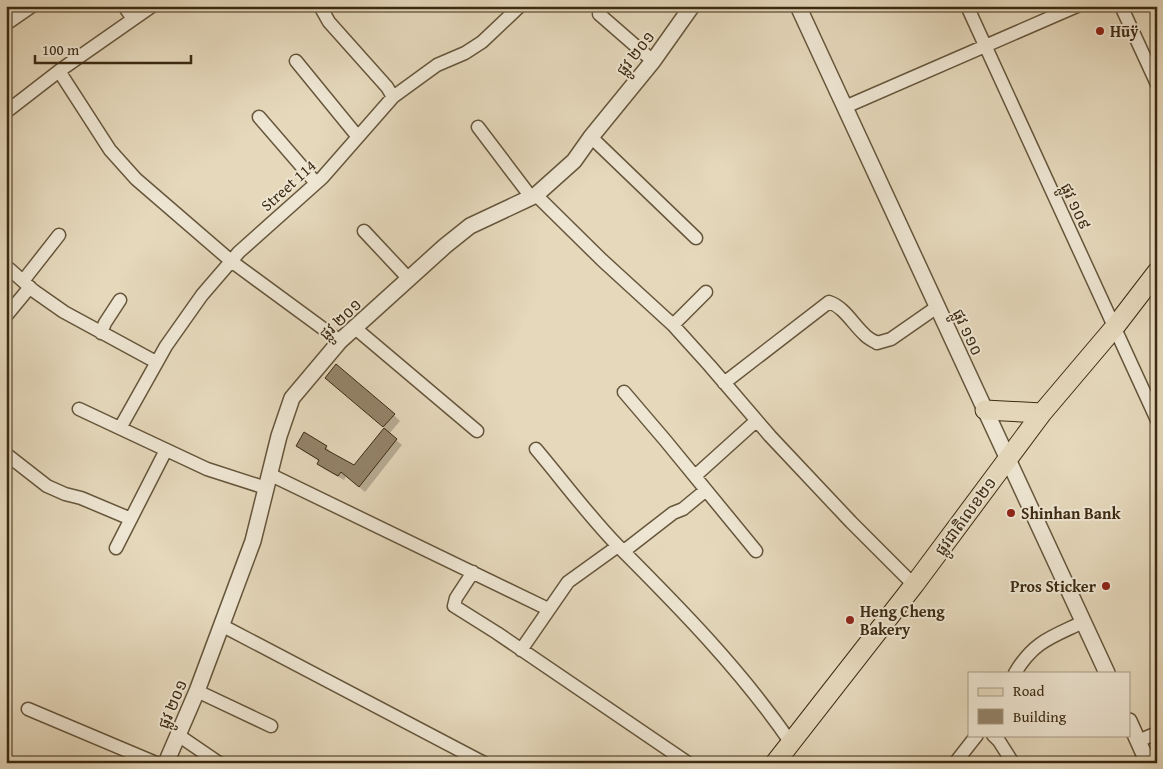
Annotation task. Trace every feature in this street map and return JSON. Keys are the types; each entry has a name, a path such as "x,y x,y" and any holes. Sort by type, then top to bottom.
{"main road":[{"name":"ផ្លូវជាតិលេខ២១","path":"775,763 914,585 1042,413 1114,328 1157,272"},
{"path":"985,410 1042,413"}],"street":[{"path":"6,24 32,6"},
{"path":"124,6 133,19"},
{"path":"6,112 58,71 152,6"},
{"path":"320,6 329,22 394,97"},
{"name":"Street 114","path":"120,428 156,362 185,317 231,261 276,217 316,183 394,97 437,65 465,53 482,42 520,6"},
{"name":"ផ្លូវ ២០១","path":"166,763 198,691 253,541 279,436 292,398 340,341 445,246 470,226 534,196 574,161 591,137 653,61 692,6"},
{"name":"ផ្លូវ ១១០","path":"798,6 1107,672"},
{"name":"ផ្លូវ ១០៩","path":"967,6 1157,420"},
{"path":"845,107 1077,6"},
{"path":"1121,6 1157,84"},
{"path":"599,14 653,61"},
{"path":"296,61 358,137"},
{"path":"58,71 110,150 136,179 231,261 340,341"},
{"path":"259,117 316,183"},
{"path":"478,127 534,196 673,325 756,421 851,522 914,585"},
{"path":"591,137 696,238"},
{"path":"364,231 409,278"},
{"path":"6,316 59,235"},
{"path":"6,266 26,284 64,312 156,362"},
{"path":"673,325 706,292"},
{"path":"101,333 105,323 120,300"},
{"path":"724,383 829,302 834,303 865,336 877,343 891,339 937,307"},
{"path":"356,328 477,431"},
{"path":"624,392 756,550"},
{"path":"80,409 207,469 268,481 473,572 548,609"},
{"path":"695,476 756,421"},
{"path":"536,449 621,548 700,630 748,686 791,743"},
{"path":"116,548 166,450"},
{"path":"6,454 47,486 131,519"},
{"path":"521,650 568,582 673,513 683,509 706,490"},
{"path":"473,572 456,598 454,606 688,763"},
{"path":"1016,672 1031,650 1045,640 1083,622"},
{"path":"221,625 484,763"},
{"path":"198,691 271,726"},
{"path":"28,709 156,763"},
{"path":"1130,723 1148,763"},
{"path":"1138,741 1157,733"},
{"path":"178,735 219,763"},
{"path":"955,763 976,736"},
{"path":"994,736 1013,763"}],"building":[{"path":"336,364 395,414 383,427 325,378"},
{"path":"384,428 397,439 359,487 341,472 338,476 317,464 319,460 296,446 304,432 327,446 325,449 354,465"}],"place":[{"name":"Hūÿ","path":"1100,31"},
{"name":"Shinhan Bank","path":"1011,513"},
{"name":"Pros Sticker","path":"1106,586"},
{"name":"Heng Cheng Bakery","path":"850,620"}]}
